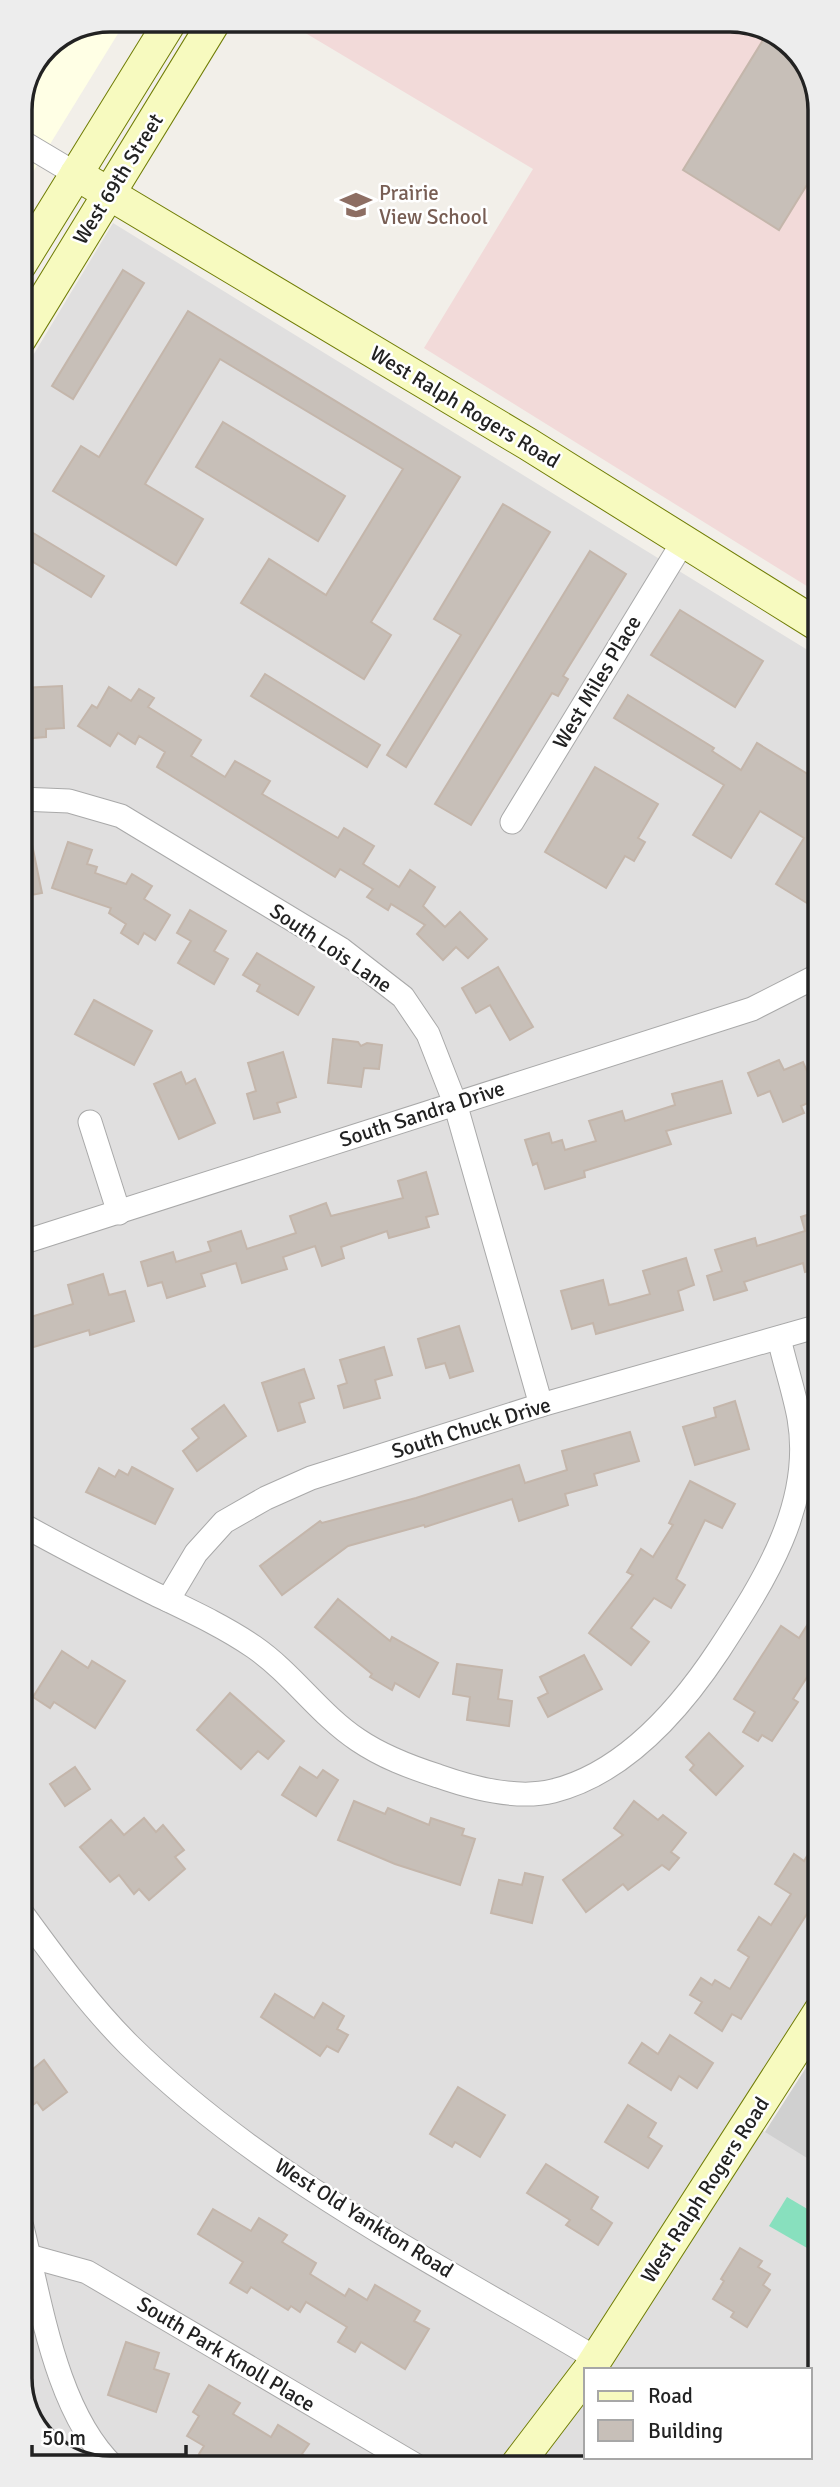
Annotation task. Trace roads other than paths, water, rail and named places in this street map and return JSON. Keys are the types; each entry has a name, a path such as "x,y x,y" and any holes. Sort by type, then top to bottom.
{"street":[{"name":"West 69th Street","path":"32,245 164,32"},
{"name":"West 69th Street","path":"32,320 208,32"},
{"path":"32,148 75,174"},
{"name":"West Ralph Rogers Road","path":"75,174 517,438 808,619"},
{"name":"West Miles Place","path":"512,822 683,541"},
{"name":"South Lois Lane","path":"32,799 69,801 121,816 341,949 403,997 428,1034 455,1103 541,1405"},
{"name":"South Sandra Drive","path":"32,1240 752,1009 808,981"},
{"path":"90,1122 118,1213"},
{"name":"South Chuck Drive","path":"168,1600 196,1553 224,1522 266,1498 311,1478 541,1405 808,1329"},
{"path":"32,1530 254,1647 288,1673 357,1740 397,1763 452,1781 503,1793 552,1792 594,1774 641,1742 666,1720 705,1671 751,1601 787,1530 797,1492 799,1419 779,1338"},
{"name":"West Old Yankton Road","path":"32,1926 71,1978 129,2044 240,2138 298,2181 597,2368"},
{"name":"West Ralph Rogers Road","path":"597,2368 808,2030"},
{"name":"South Park Knoll Place","path":"32,2257 87,2272 399,2455"},
{"path":"32,2267 61,2378 103,2455"},
{"name":"West Ralph Rogers Road","path":"525,2456 584,2384"}],"place":[{"name":"Prairie View School","path":"356,205"}]}
